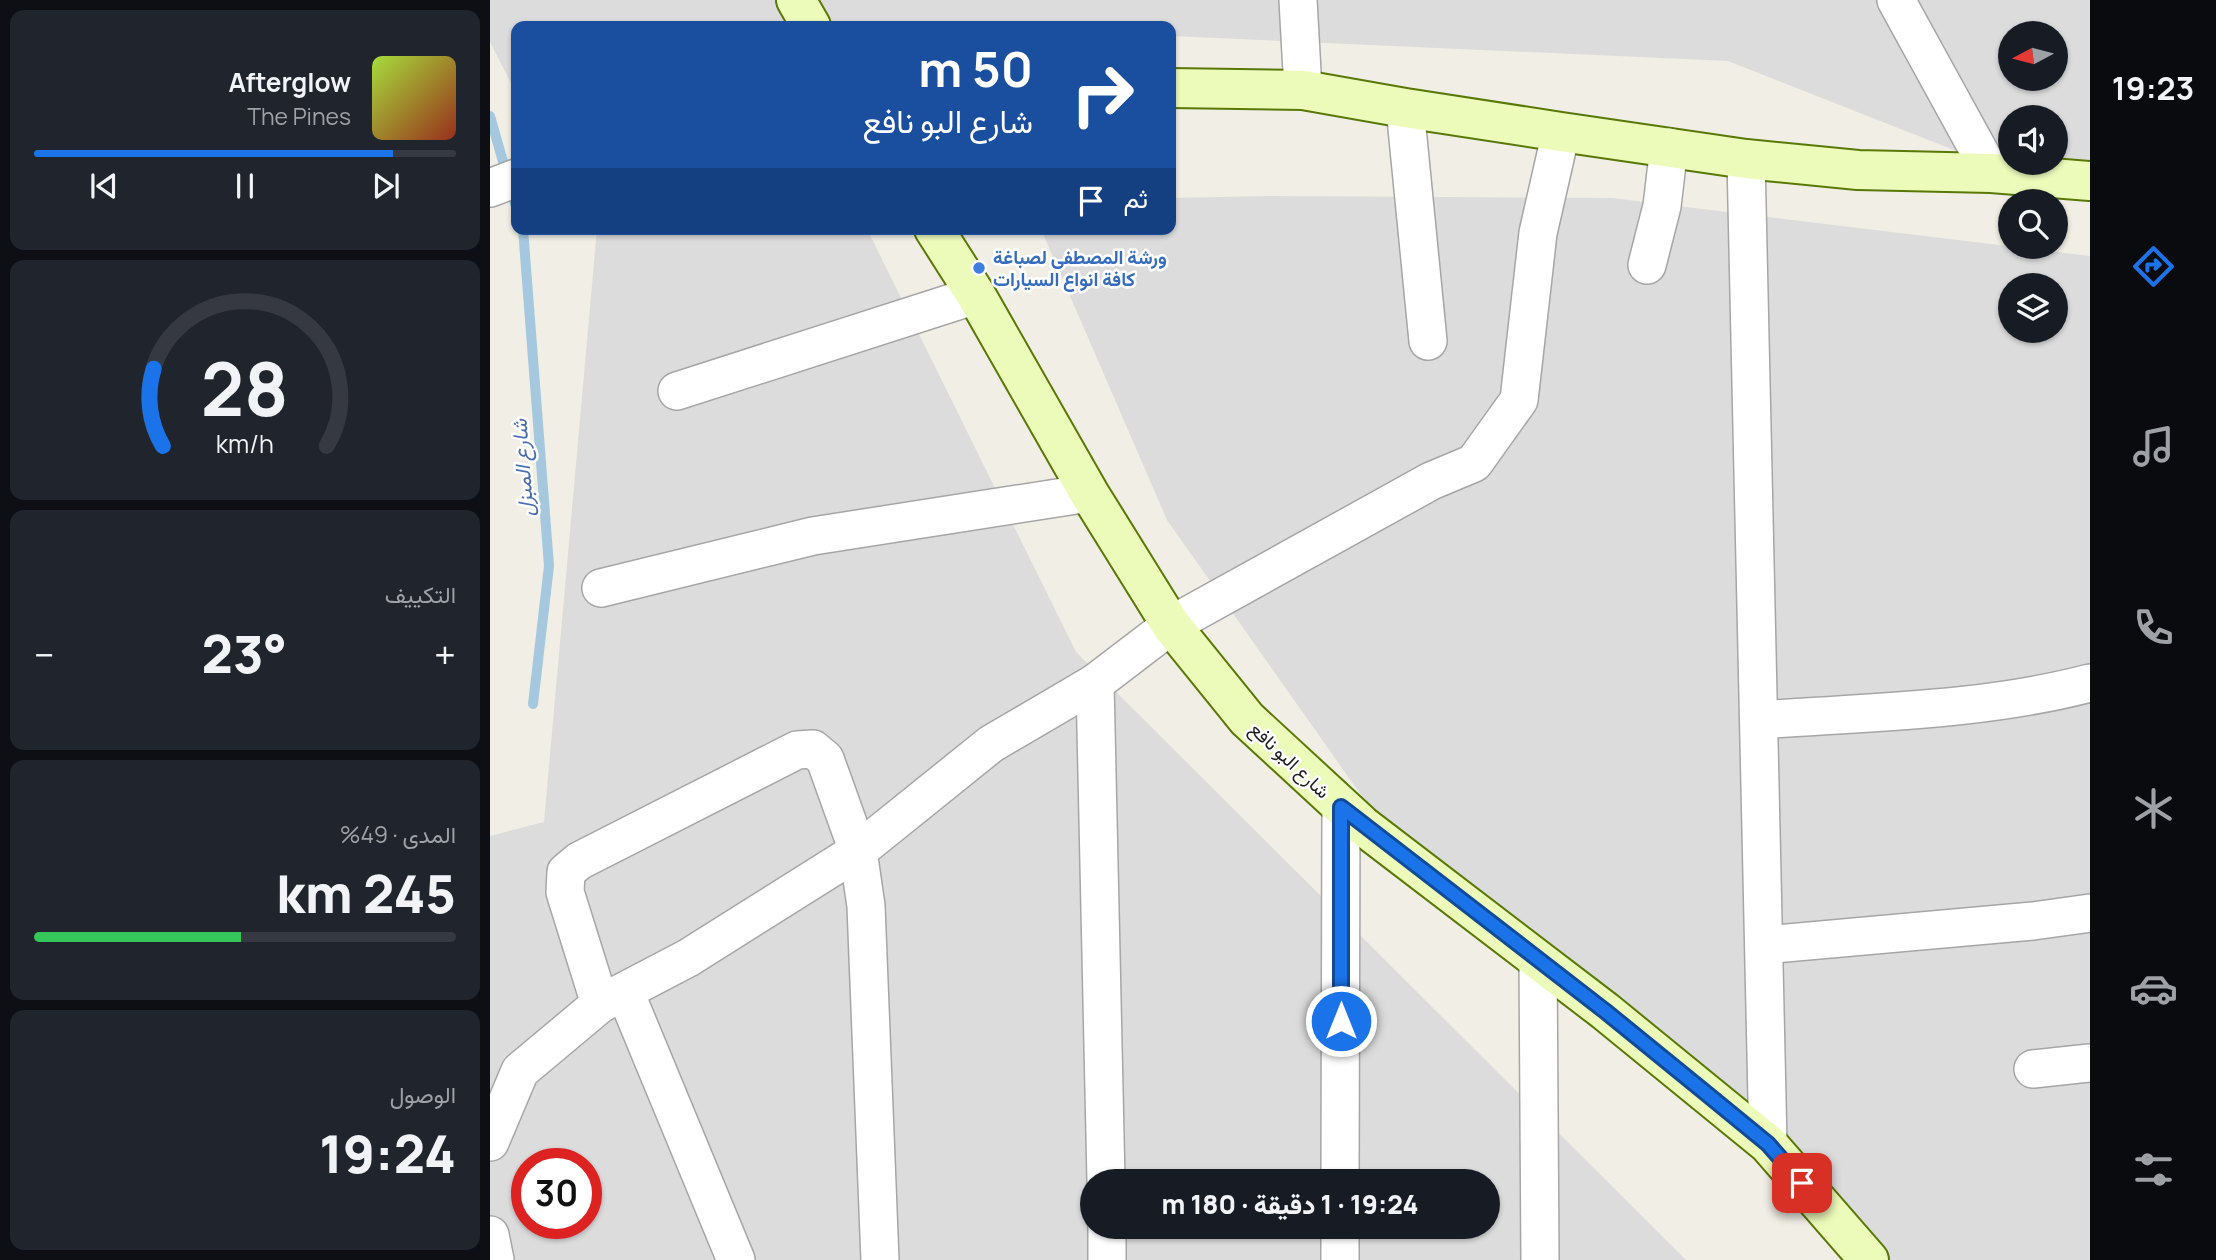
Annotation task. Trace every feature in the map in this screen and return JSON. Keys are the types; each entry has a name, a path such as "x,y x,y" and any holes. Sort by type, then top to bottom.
{"street":[{"path":"796,0 808,21"},
{"path":"1298,0 1303,90"},
{"path":"1896,0 1991,173"},
{"path":"1176,88 1303,90 1746,159 1858,170 1991,173 2090,181"},
{"path":"1405,108 1428,341"},
{"path":"490,1142 520,1071 613,998 688,958 858,852 991,744 1095,683 1171,625 1431,481 1474,463 1519,400 1538,233 1561,132"},
{"path":"1647,265 1662,206 1669,147"},
{"path":"1746,159 1768,1144"},
{"path":"490,188 511,180"},
{"name":"شارع البو نافع","path":"938,235 976,295 1089,493 1171,625 1247,719 1341,807 1768,1144 1869,1260"},
{"path":"677,391 976,295"},
{"path":"601,588 813,536 1089,493"},
{"path":"1759,720 1979,703 2061,690 2090,682"},
{"path":"1095,683 1106,1169"},
{"path":"736,1260 565,892 566,872 579,861 797,750 813,749 825,759 858,852 866,906 880,1260"},
{"path":"1340,1169 1341,807"},
{"path":"1764,945 2033,921 2090,913"},
{"path":"1538,960 1540,1260"},
{"path":"2033,1069 2090,1063"},
{"path":"490,1235 495,1260"},
{"path":"1107,1239 1107,1260"},
{"path":"1340,1239 1340,1260"}],"shaded area":[{"path":"490,0 2090,0 2090,167 2068,173 2068,105 1998,105 1998,167 1728,61 1176,36 1176,21 511,21 511,83 490,42"},
{"path":"2017,175 2061,175 2035,182"},
{"path":"1176,198 1612,198 1998,245 1998,259 2068,259 2068,253 2090,256 2090,1260 1850,1260 1791,1168 1385,829 1167,520 1044,235 1176,235"},
{"path":"596,235 870,235 1076,652 1686,1260 490,1260 490,836 544,822"}],"waterway":[{"name":"شارع المبزل","path":"490,116 511,190"},
{"name":"شارع المبزل","path":"523,235 549,566 533,704"}],"place":[{"name":"ورشة المصطفى لصباغة كافة انواع السيارات","path":"979,268"}],"route":[{"path":"1341,1021 1341,807 1605,1011 1707,1094 1768,1144 1802,1183"}]}
